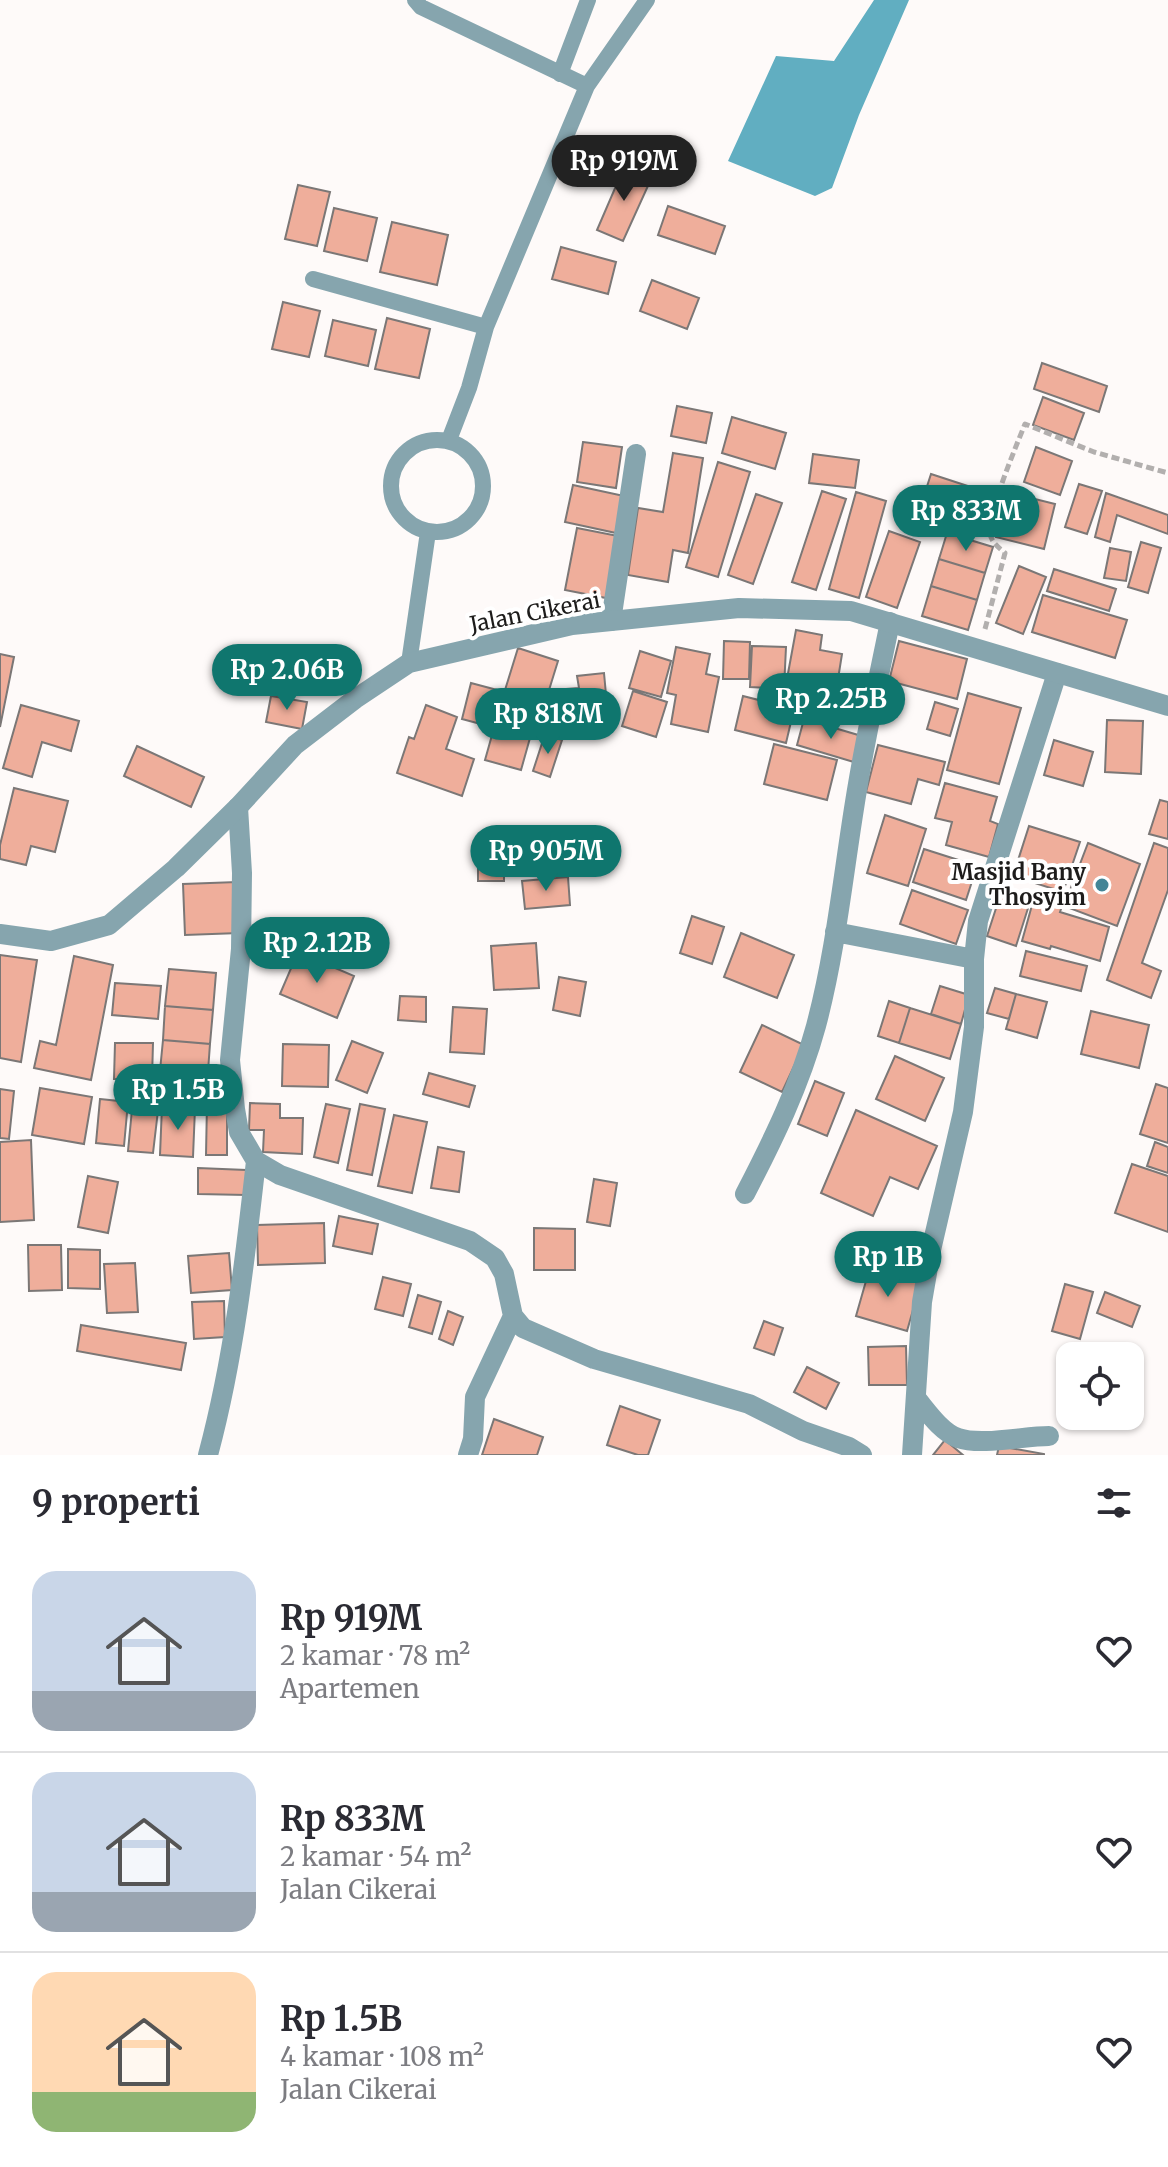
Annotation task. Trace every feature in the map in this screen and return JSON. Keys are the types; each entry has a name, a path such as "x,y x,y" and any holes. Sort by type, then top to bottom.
{"street":[{"path":"611,621 636,454"},
{"name":"Jalan Cikerai","path":"0,934 51,941 109,925 176,868 295,745 409,663 572,625 739,608 851,611 1168,706"},
{"path":"745,1194 774,1138 799,1079 816,1025 890,622"},
{"path":"912,1455 922,1302 963,1112 974,1027 974,959 978,921 1057,673"},
{"path":"238,807 242,873 241,949 230,1060 239,1132 256,1161 280,1175 470,1241 495,1258 500,1266 513,1316 523,1328 594,1359 749,1404 862,1455"},
{"path":"835,932 974,959"},
{"path":"208,1455 232,1348 256,1161"},
{"path":"468,1455 473,1439 475,1397 513,1316"},
{"path":"916,1398 932,1419 957,1438 984,1440 1049,1436"}],"lane":[{"path":"415,0 421,7 587,86"},
{"path":"560,74 588,0"},
{"path":"449,440 469,388 486,327 587,86 647,0"},
{"path":"313,279 486,327"},
{"path":"428,439 449,440 467,450 479,466 484,486 479,506 466,522 448,531 428,532 408,523 395,506 389,485 395,465 409,448 428,439"},
{"path":"409,663 428,532"}],"path":[{"path":"978,649 1005,553 995,544 989,531 1025,424 1094,452 1168,473"}],"water":[{"path":"874,0 909,0 859,115 832,188 815,196 728,161 776,56 834,61"}],"building":[{"path":"625,165 652,177 623,241 597,230"},
{"path":"298,185 330,192 317,246 285,239"},
{"path":"668,206 725,226 715,254 658,235"},
{"path":"334,208 377,218 367,261 324,251"},
{"path":"392,222 448,235 437,285 380,272"},
{"path":"561,247 616,262 608,294 552,279"},
{"path":"652,280 699,298 687,329 640,311"},
{"path":"283,302 320,311 309,357 272,349"},
{"path":"387,318 430,329 419,378 375,369"},
{"path":"333,320 376,330 368,366 325,356"},
{"path":"1042,363 1107,386 1099,412 1034,389"},
{"path":"1043,397 1084,413 1074,440 1033,425"},
{"path":"677,406 712,413 706,443 671,436"},
{"path":"732,417 786,433 775,469 722,453"},
{"path":"583,442 622,447 616,488 577,482"},
{"path":"1036,447 1072,461 1060,495 1024,482"},
{"path":"673,453 703,458 688,553 673,550 668,582 628,575 638,508 663,512"},
{"path":"813,454 859,460 855,488 809,483"},
{"path":"718,462 750,472 718,577 686,567"},
{"path":"931,474 989,493 979,524 921,505"},
{"path":"1079,484 1102,491 1087,534 1065,527"},
{"path":"573,485 624,496 616,533 565,522"},
{"path":"822,491 846,499 816,590 792,582"},
{"path":"856,492 886,501 859,598 829,589"},
{"path":"1007,492 1055,504 1044,549 996,537"},
{"path":"1106,493 1168,515 1168,534 1117,515 1110,542 1095,537"},
{"path":"756,494 782,503 753,584 728,575"},
{"path":"577,528 618,536 606,598 565,590"},
{"path":"889,531 920,542 897,608 866,597"},
{"path":"947,533 993,547 985,573 939,559"},
{"path":"1141,542 1161,548 1148,593 1128,587"},
{"path":"1110,548 1131,552 1126,581 1104,578"},
{"path":"939,559 985,573 977,600 931,586"},
{"path":"1019,566 1046,577 1023,634 996,623"},
{"path":"1054,569 1116,589 1109,611 1047,591"},
{"path":"931,586 977,600 968,630 922,616"},
{"path":"1043,595 1127,620 1115,658 1032,632"},
{"path":"796,630 822,635 820,650 842,654 838,679 862,683 856,719 782,706"},
{"path":"724,641 750,642 749,679 723,679"},
{"path":"899,641 967,659 957,699 889,681"},
{"path":"752,646 786,647 784,689 750,687"},
{"path":"676,647 710,654 706,674 719,677 708,732 671,724 676,695 667,693"},
{"path":"518,648 558,661 545,703 505,690"},
{"path":"640,651 671,661 661,697 629,688"},
{"path":"0,654 14,657 0,727"},
{"path":"604,673 609,727 583,729 581,713 556,716 554,690 579,688 577,676"},
{"path":"471,683 501,691 492,727 462,719"},
{"path":"633,691 667,702 656,737 622,726"},
{"path":"968,693 1021,708 999,784 947,770"},
{"path":"271,696 307,702 302,729 266,722"},
{"path":"503,696 539,706 521,770 485,760"},
{"path":"743,696 794,709 786,743 735,730"},
{"path":"935,702 958,709 950,736 927,729"},
{"path":"21,705 79,721 71,751 42,742 32,777 3,768"},
{"path":"426,705 457,717 446,749 474,759 462,796 397,773 409,737 414,739"},
{"path":"804,719 865,737 857,763 797,745"},
{"path":"1107,720 1143,721 1141,774 1105,772"},
{"path":"545,734 562,740 550,777 533,771"},
{"path":"1054,740 1093,752 1083,786 1044,775"},
{"path":"774,744 837,760 827,800 764,784"},
{"path":"878,745 945,762 939,785 918,779 911,804 866,792"},
{"path":"137,746 204,777 191,807 124,776"},
{"path":"945,783 997,797 990,821 998,824 989,857 946,845 952,822 935,818"},
{"path":"14,788 68,801 55,852 31,846 26,865 0,859 0,845"},
{"path":"1160,800 1168,802 1168,839 1149,834"},
{"path":"885,815 926,829 908,886 867,873"},
{"path":"1029,826 1080,842 1063,892 1013,876"},
{"name":"Masjid Bany Thosyim","path":"1088,843 1140,864 1117,926 1064,906"},
{"path":"1154,843 1168,848 1168,890 1142,963 1161,971 1151,998 1107,980"},
{"path":"924,849 977,866 966,900 913,882"},
{"path":"478,851 504,851 504,881 478,881"},
{"path":"568,877 570,905 525,909 522,881"},
{"path":"237,882 239,933 185,935 183,884"},
{"path":"912,890 968,910 956,944 900,924"},
{"path":"1001,893 1030,902 1016,946 987,936"},
{"path":"1034,898 1062,906 1060,912 1109,927 1100,961 1022,941"},
{"path":"692,916 724,927 712,964 680,953"},
{"path":"741,933 794,955 777,998 724,977"},
{"path":"536,943 539,988 494,990 491,946"},
{"path":"1026,951 1087,966 1081,991 1020,976"},
{"path":"298,952 354,976 337,1018 280,994"},
{"path":"0,955 37,960 21,1062 0,1058"},
{"path":"74,956 113,965 91,1080 34,1068 40,1041 56,1045"},
{"path":"169,969 216,973 213,1010 165,1006"},
{"path":"559,977 586,982 580,1016 553,1010"},
{"path":"115,983 161,986 158,1019 112,1015"},
{"path":"940,986 969,995 961,1024 931,1014"},
{"path":"995,988 1016,994 1009,1019 987,1013"},
{"path":"1016,994 1047,1002 1037,1038 1006,1029"},
{"path":"400,996 426,997 426,1022 398,1020"},
{"path":"889,1001 910,1008 899,1043 878,1036"},
{"path":"165,1006 213,1010 210,1044 163,1040"},
{"path":"453,1007 487,1009 484,1054 450,1052"},
{"path":"910,1008 961,1024 950,1059 899,1043"},
{"path":"1091,1011 1149,1025 1139,1068 1081,1054"},
{"path":"762,1025 804,1045 782,1092 740,1072"},
{"path":"163,1040 210,1044 207,1085 159,1081"},
{"path":"352,1041 383,1053 367,1093 336,1080"},
{"path":"115,1043 153,1043 152,1079 114,1079"},
{"path":"283,1044 329,1045 328,1087 282,1086"},
{"path":"895,1056 944,1078 925,1121 876,1099"},
{"path":"429,1073 475,1086 469,1107 423,1094"},
{"path":"815,1081 844,1093 827,1136 798,1124"},
{"path":"1156,1084 1168,1088 1168,1143 1140,1134"},
{"path":"40,1088 92,1097 84,1144 32,1135"},
{"path":"0,1089 14,1091 9,1139 0,1138"},
{"path":"100,1099 128,1102 124,1146 96,1143"},
{"path":"133,1099 159,1102 153,1153 128,1151"},
{"path":"207,1103 227,1104 227,1155 206,1155"},
{"path":"250,1103 280,1104 280,1118 303,1118 302,1154 263,1152 264,1130 249,1130"},
{"path":"326,1104 350,1109 338,1163 314,1157"},
{"path":"360,1104 385,1109 372,1175 347,1170"},
{"path":"162,1106 195,1108 193,1157 160,1155"},
{"path":"856,1110 937,1146 918,1189 890,1177 873,1216 821,1193"},
{"path":"394,1115 427,1122 412,1193 378,1186"},
{"path":"31,1140 34,1220 0,1222 0,1142"},
{"path":"1155,1142 1168,1147 1168,1173 1147,1166"},
{"path":"438,1147 464,1152 459,1192 431,1188"},
{"path":"1132,1164 1168,1176 1168,1232 1115,1213"},
{"path":"198,1168 246,1170 246,1195 198,1194"},
{"path":"88,1176 118,1182 108,1233 78,1227"},
{"path":"594,1179 617,1183 610,1226 587,1222"},
{"path":"339,1216 378,1224 372,1254 333,1246"},
{"path":"324,1223 325,1263 258,1265 257,1225"},
{"path":"534,1228 575,1229 575,1270 534,1270"},
{"path":"28,1245 61,1245 62,1290 29,1291"},
{"path":"68,1249 100,1250 100,1289 68,1288"},
{"path":"229,1253 232,1290 191,1293 188,1256"},
{"path":"135,1263 138,1312 107,1313 104,1264"},
{"path":"870,1267 921,1282 907,1331 856,1316"},
{"path":"383,1277 411,1284 403,1316 375,1309"},
{"path":"1065,1284 1093,1292 1080,1339 1052,1331"},
{"path":"1105,1292 1140,1306 1132,1327 1097,1313"},
{"path":"418,1295 441,1302 432,1334 409,1327"},
{"path":"224,1301 225,1337 194,1339 192,1302"},
{"path":"448,1311 463,1317 453,1345 439,1339"},
{"path":"764,1321 783,1328 774,1355 754,1348"},
{"path":"81,1325 186,1343 181,1370 77,1351"},
{"path":"906,1346 907,1385 869,1385 868,1347"},
{"path":"807,1367 839,1383 826,1409 794,1392"},
{"path":"620,1406 660,1420 648,1455 607,1445"},
{"path":"494,1419 543,1437 537,1455 482,1455"},
{"path":"945,1440 963,1455 933,1455"},
{"path":"999,1446 1044,1454 1044,1455 997,1455"}],"place":[{"name":"Masjid Bany Thosyim","path":"1102,885"}]}
